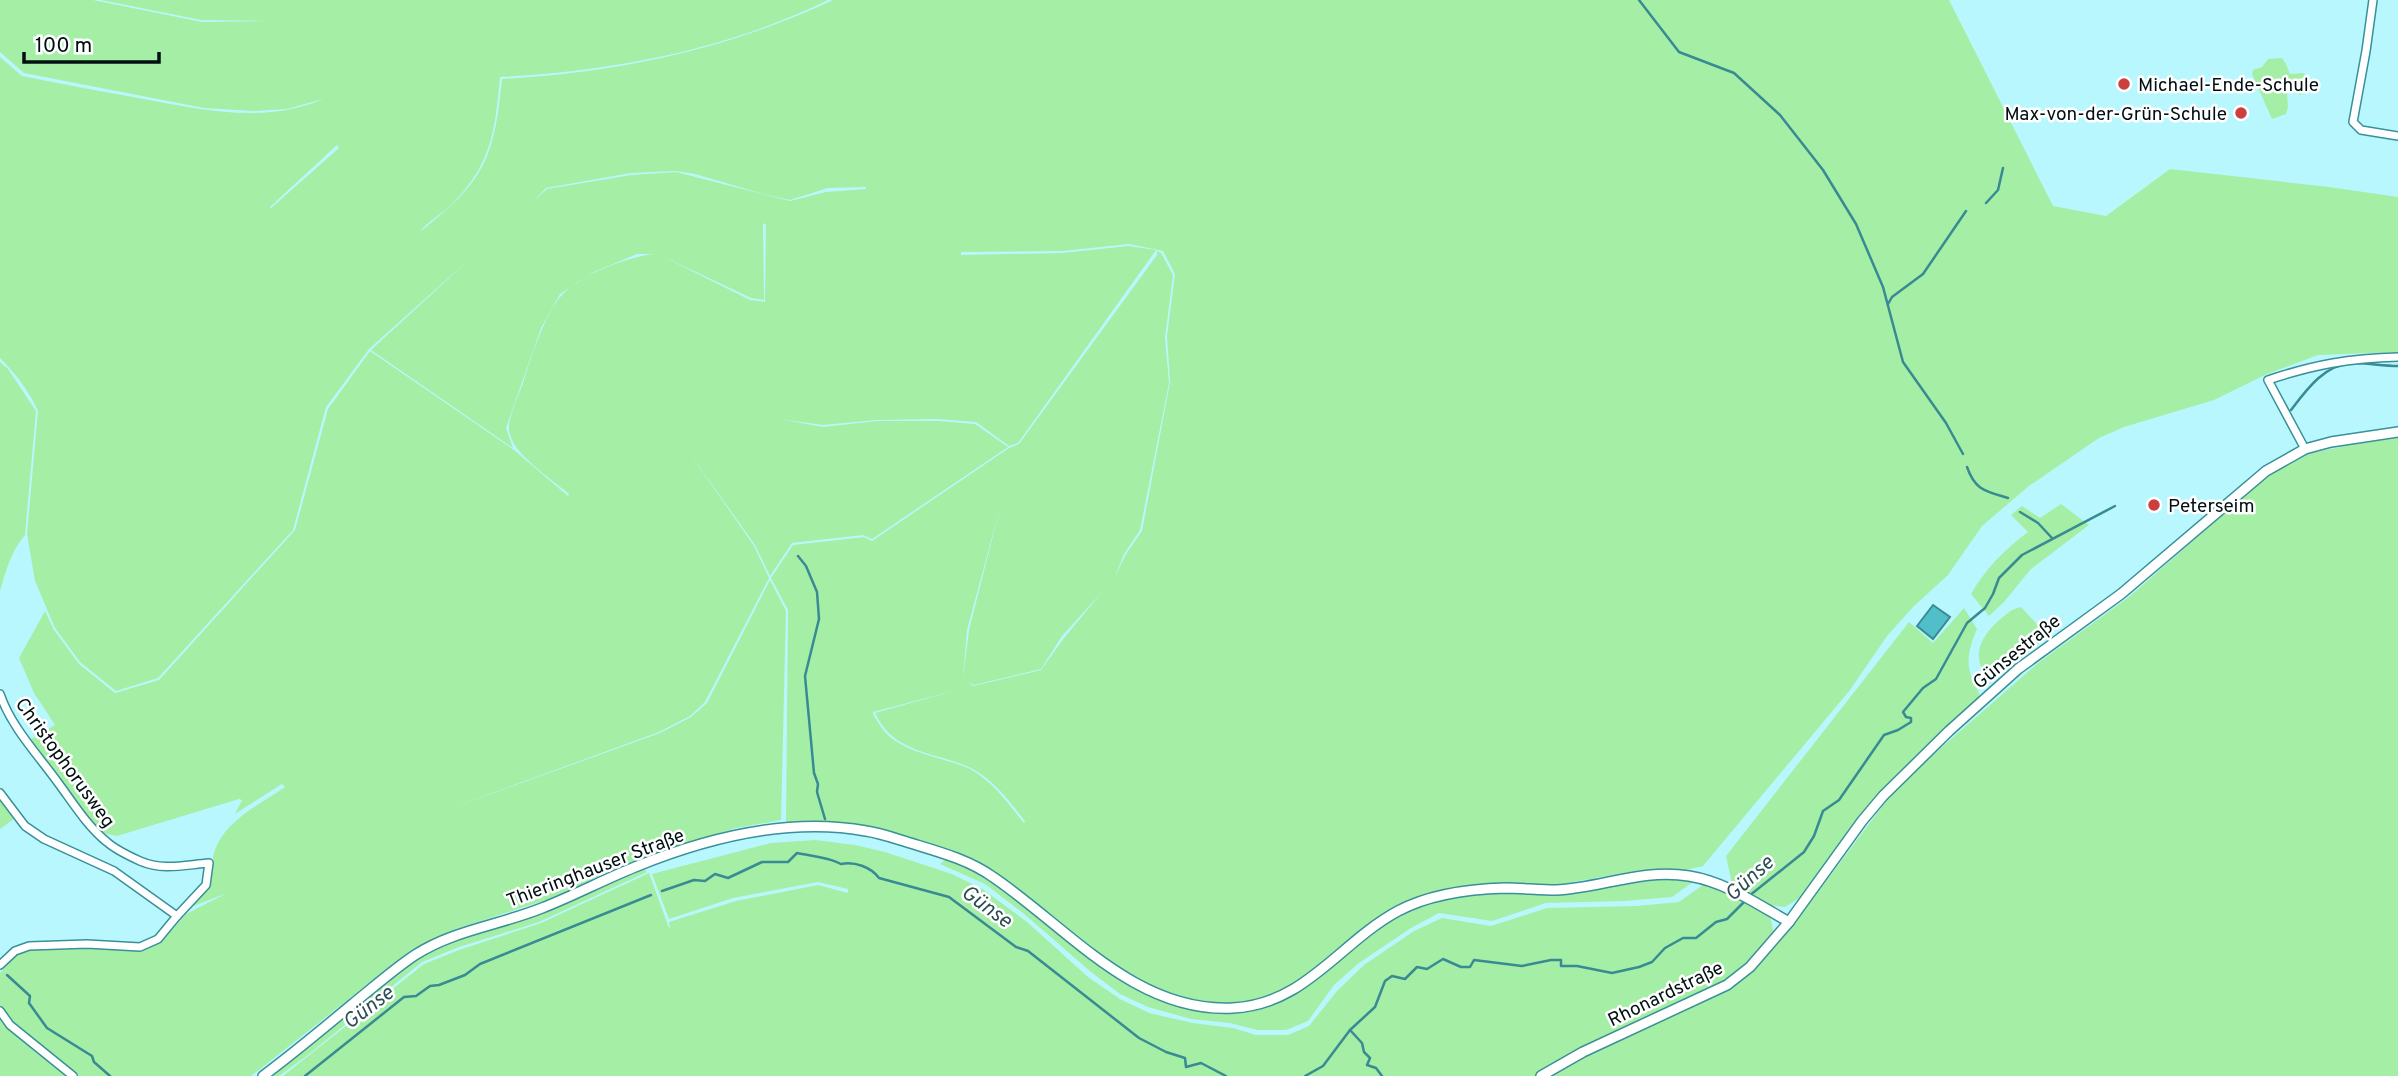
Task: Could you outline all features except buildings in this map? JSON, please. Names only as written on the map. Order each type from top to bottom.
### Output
[{"type":"street","points":[[2373,0],[2353,122],[2361,130],[2397,136],[2398,126]]},
{"type":"street","points":[[2305,449],[2268,380],[2337,361],[2398,357]]},
{"type":"street","name":"Günsestraße","points":[[1789,922],[1883,796],[1949,731],[2018,669],[2121,594],[2266,471],[2305,449],[2330,442],[2398,432]]},
{"type":"street","name":"Christophorusweg","points":[[0,694],[3,704],[23,736],[80,813],[108,843],[140,861],[156,866],[209,863],[206,886],[177,916]]},
{"type":"street","points":[[0,793],[25,826],[44,839],[114,871],[177,916],[158,939],[140,947],[76,944],[29,946],[15,951],[0,965]]},
{"type":"street","name":"Thieringhauser Straße","points":[[262,1076],[296,1052],[395,969],[433,945],[534,911],[659,858],[701,845],[773,829],[843,827],[871,831],[947,854],[989,874],[1109,967],[1138,985],[1168,999],[1200,1007],[1235,1007],[1265,1002],[1290,992],[1307,982],[1399,911],[1427,899],[1462,891],[1502,888],[1556,890],[1652,873],[1687,875],[1740,894],[1789,922]]},
{"type":"street","name":"Rhonardstraße","points":[[1541,1076],[1583,1052],[1727,985],[1750,967],[1789,922]]},
{"type":"street","points":[[0,1011],[10,1025],[73,1076]]},
{"type":"green space","points":[[0,0],[93,0],[202,22],[267,21],[201,20],[101,0],[828,0],[749,32],[668,55],[584,69],[500,77],[493,130],[484,160],[466,188],[420,232],[442,214],[459,198],[482,167],[495,130],[502,79],[587,71],[671,56],[713,45],[753,32],[833,0],[1949,0],[2053,206],[2106,216],[2170,169],[2398,197],[2398,352],[2318,355],[2267,374],[2214,400],[2124,427],[2099,438],[2029,486],[1982,526],[1948,575],[1913,607],[1887,636],[1850,690],[1703,866],[1686,870],[1641,870],[1556,885],[1551,894],[1655,878],[1693,882],[1672,897],[1546,903],[1492,921],[1439,913],[1411,928],[1359,963],[1334,985],[1308,1021],[1286,1030],[1257,1030],[1230,1023],[1191,1019],[1148,1007],[1120,994],[985,884],[940,864],[947,858],[989,878],[1108,970],[1167,1003],[1200,1011],[1236,1011],[1292,995],[1312,984],[1379,928],[1408,912],[1433,903],[1429,894],[1399,907],[1304,980],[1263,999],[1202,1004],[1169,997],[1111,964],[994,873],[924,844],[786,824],[788,610],[771,578],[793,545],[864,537],[872,541],[1009,448],[1019,444],[1157,255],[1157,251],[1161,253],[1173,275],[1165,338],[1169,383],[1140,530],[1124,554],[1114,579],[1126,554],[1142,531],[1170,382],[1167,336],[1175,274],[1163,251],[1129,244],[1063,251],[961,252],[961,255],[1062,253],[1128,246],[1156,250],[1018,443],[1009,446],[976,422],[937,419],[877,420],[823,425],[780,419],[823,427],[877,421],[975,424],[1008,447],[872,539],[863,535],[792,543],[770,576],[755,545],[686,448],[754,546],[769,578],[705,702],[690,716],[659,732],[427,817],[660,733],[691,717],[707,703],[770,580],[786,611],[781,820],[736,828],[643,858],[549,899],[453,930],[411,950],[251,1076],[79,1076],[12,1022],[0,1006],[0,973],[18,953],[30,949],[87,947],[140,951],[150,948],[167,936],[186,914],[227,893],[191,907],[210,885],[214,853],[226,832],[244,815],[285,787],[282,784],[235,814],[242,800],[117,836],[98,832],[28,741],[55,725],[34,693],[19,658],[45,611],[54,630],[79,664],[115,693],[159,680],[295,530],[328,409],[370,351],[514,450],[568,496],[569,494],[516,447],[509,429],[514,406],[544,324],[556,302],[574,285],[560,294],[541,328],[506,428],[513,448],[371,350],[473,256],[369,349],[326,407],[293,530],[158,678],[116,691],[80,662],[55,628],[35,581],[27,534],[38,411],[22,383],[0,358],[0,57],[22,76],[212,110],[257,113],[279,111],[301,107],[323,99],[287,109],[253,111],[204,108],[24,73],[0,52]],"holes":[[[337,145],[339,148],[270,207]],[[676,171],[790,200],[828,188],[866,187],[826,192],[790,201],[676,172],[631,175],[547,189],[532,203],[546,188],[631,173]],[[763,223],[766,225],[765,302],[750,300],[658,254],[751,298],[764,300]],[[637,254],[653,254],[617,263],[584,278],[594,272]],[[1001,504],[969,630],[963,679],[967,630]],[[1102,592],[1041,670],[973,686],[968,682],[974,685],[1041,669],[1062,636]],[[957,690],[875,713],[886,730],[899,741],[919,751],[961,764],[979,773],[1001,792],[1024,823],[1000,793],[979,774],[960,765],[917,751],[897,742],[884,731],[873,712]]]},
{"type":"green space","points":[[2282,58],[2290,74],[2304,73],[2309,92],[2300,95],[2287,93],[2286,114],[2272,119],[2252,74],[2253,70],[2262,67],[2268,59]]},
{"type":"green space","points":[[0,362],[8,369],[36,411],[25,535],[13,554],[0,591]]},
{"type":"green space","points":[[2398,438],[2398,1076],[1547,1076],[1730,990],[1753,969],[1796,921],[1887,800],[1926,761],[2038,663],[2129,597],[2268,475],[2307,454]]},
{"type":"green space","points":[[2061,504],[2089,525],[2031,569],[1989,616],[1971,594],[1996,560],[2028,532],[2011,515],[2022,506],[2040,518]]},
{"type":"green space","points":[[2021,607],[2048,636],[1992,681],[1981,666],[1981,643],[1997,622]]},
{"type":"green space","points":[[1964,608],[1977,629],[1970,647],[1969,666],[1980,700],[1878,794],[1801,897],[1785,907],[1769,905],[1732,884],[1726,856],[1909,622],[1933,643]]},
{"type":"green space","points":[[0,796],[14,819],[0,829]]},
{"type":"green space","points":[[815,840],[885,852],[952,874],[984,890],[1027,922],[1088,977],[1120,999],[1149,1013],[1193,1023],[1233,1028],[1256,1035],[1288,1035],[1309,1026],[1337,991],[1364,965],[1414,931],[1442,918],[1491,926],[1547,908],[1679,902],[1704,884],[1729,893],[1770,916],[1774,934],[1749,962],[1727,979],[1550,1064],[1535,1076],[283,1076],[424,964],[541,923],[649,873],[669,928],[669,922],[736,901],[818,885],[848,893],[848,889],[818,882],[733,898],[669,919],[652,874],[771,843]]},
{"type":"green space","points":[[645,869],[647,872],[539,922],[459,947],[422,962],[308,1055],[279,1076],[269,1076],[418,958],[456,938],[525,920]]},
{"type":"green space","points":[[0,1017],[26,1044],[67,1076],[0,1076]]},
{"type":"water","points":[[1933,605],[1950,617],[1933,639],[1917,626]]},
{"type":"waterway","points":[[1639,0],[1679,52],[1734,73],[1780,115],[1823,170],[1856,224],[1883,287],[1903,362],[1946,423],[1963,454]]},
{"type":"waterway","points":[[1986,203],[1998,190],[2003,168]]},
{"type":"waterway","points":[[1888,304],[1892,297],[1923,274],[1966,211]]},
{"type":"waterway","name":"Günse","points":[[2291,410],[2317,379],[2333,368],[2352,363],[2398,366]]},
{"type":"waterway","points":[[1967,467],[1977,485],[2008,498]]},
{"type":"waterway","name":"Günse","points":[[1749,896],[1804,852],[1814,836],[1823,811],[1839,800],[1884,735],[1911,722],[1911,718],[1906,717],[1903,712],[1923,688],[1936,679],[1967,623],[1985,608],[1999,578],[2022,555],[2115,506]]},
{"type":"waterway","points":[[2020,512],[2038,523],[2052,538]]},
{"type":"waterway","points":[[798,556],[806,566],[817,592],[819,619],[805,676],[814,773],[825,819]]},
{"type":"waterway","name":"Günse","points":[[662,891],[694,880],[705,881],[715,874],[728,878],[762,862],[788,862],[797,853],[841,864],[862,866],[879,878],[949,897],[1016,947],[1028,951],[1139,1038],[1185,1058],[1186,1067],[1201,1063],[1226,1076]]},
{"type":"waterway","name":"Günse","points":[[305,1076],[404,997],[416,996],[430,986],[465,975],[480,964],[651,895]]},
{"type":"waterway","name":"Günse","points":[[1305,1076],[1323,1066],[1350,1030],[1375,1007],[1385,981],[1392,976],[1405,979],[1417,967],[1427,969],[1443,959],[1461,967],[1470,967],[1474,960],[1522,966],[1561,960],[1561,966],[1577,966],[1612,973],[1652,962],[1665,948],[1683,938],[1696,938],[1716,922],[1727,919],[1745,901]]},
{"type":"waterway","points":[[7,975],[30,996],[29,1003],[47,1028],[92,1056],[94,1062],[110,1076]]},
{"type":"waterway","points":[[1350,1030],[1362,1043],[1364,1052],[1370,1058],[1367,1065],[1376,1068],[1382,1076]]},
{"type":"place","name":"Michael-Ende-Schule","points":[[2124,84]]},
{"type":"place","name":"Max-von-der-Grün-Schule","points":[[2241,113]]},
{"type":"place","name":"Peterseim","points":[[2154,505]]}]
